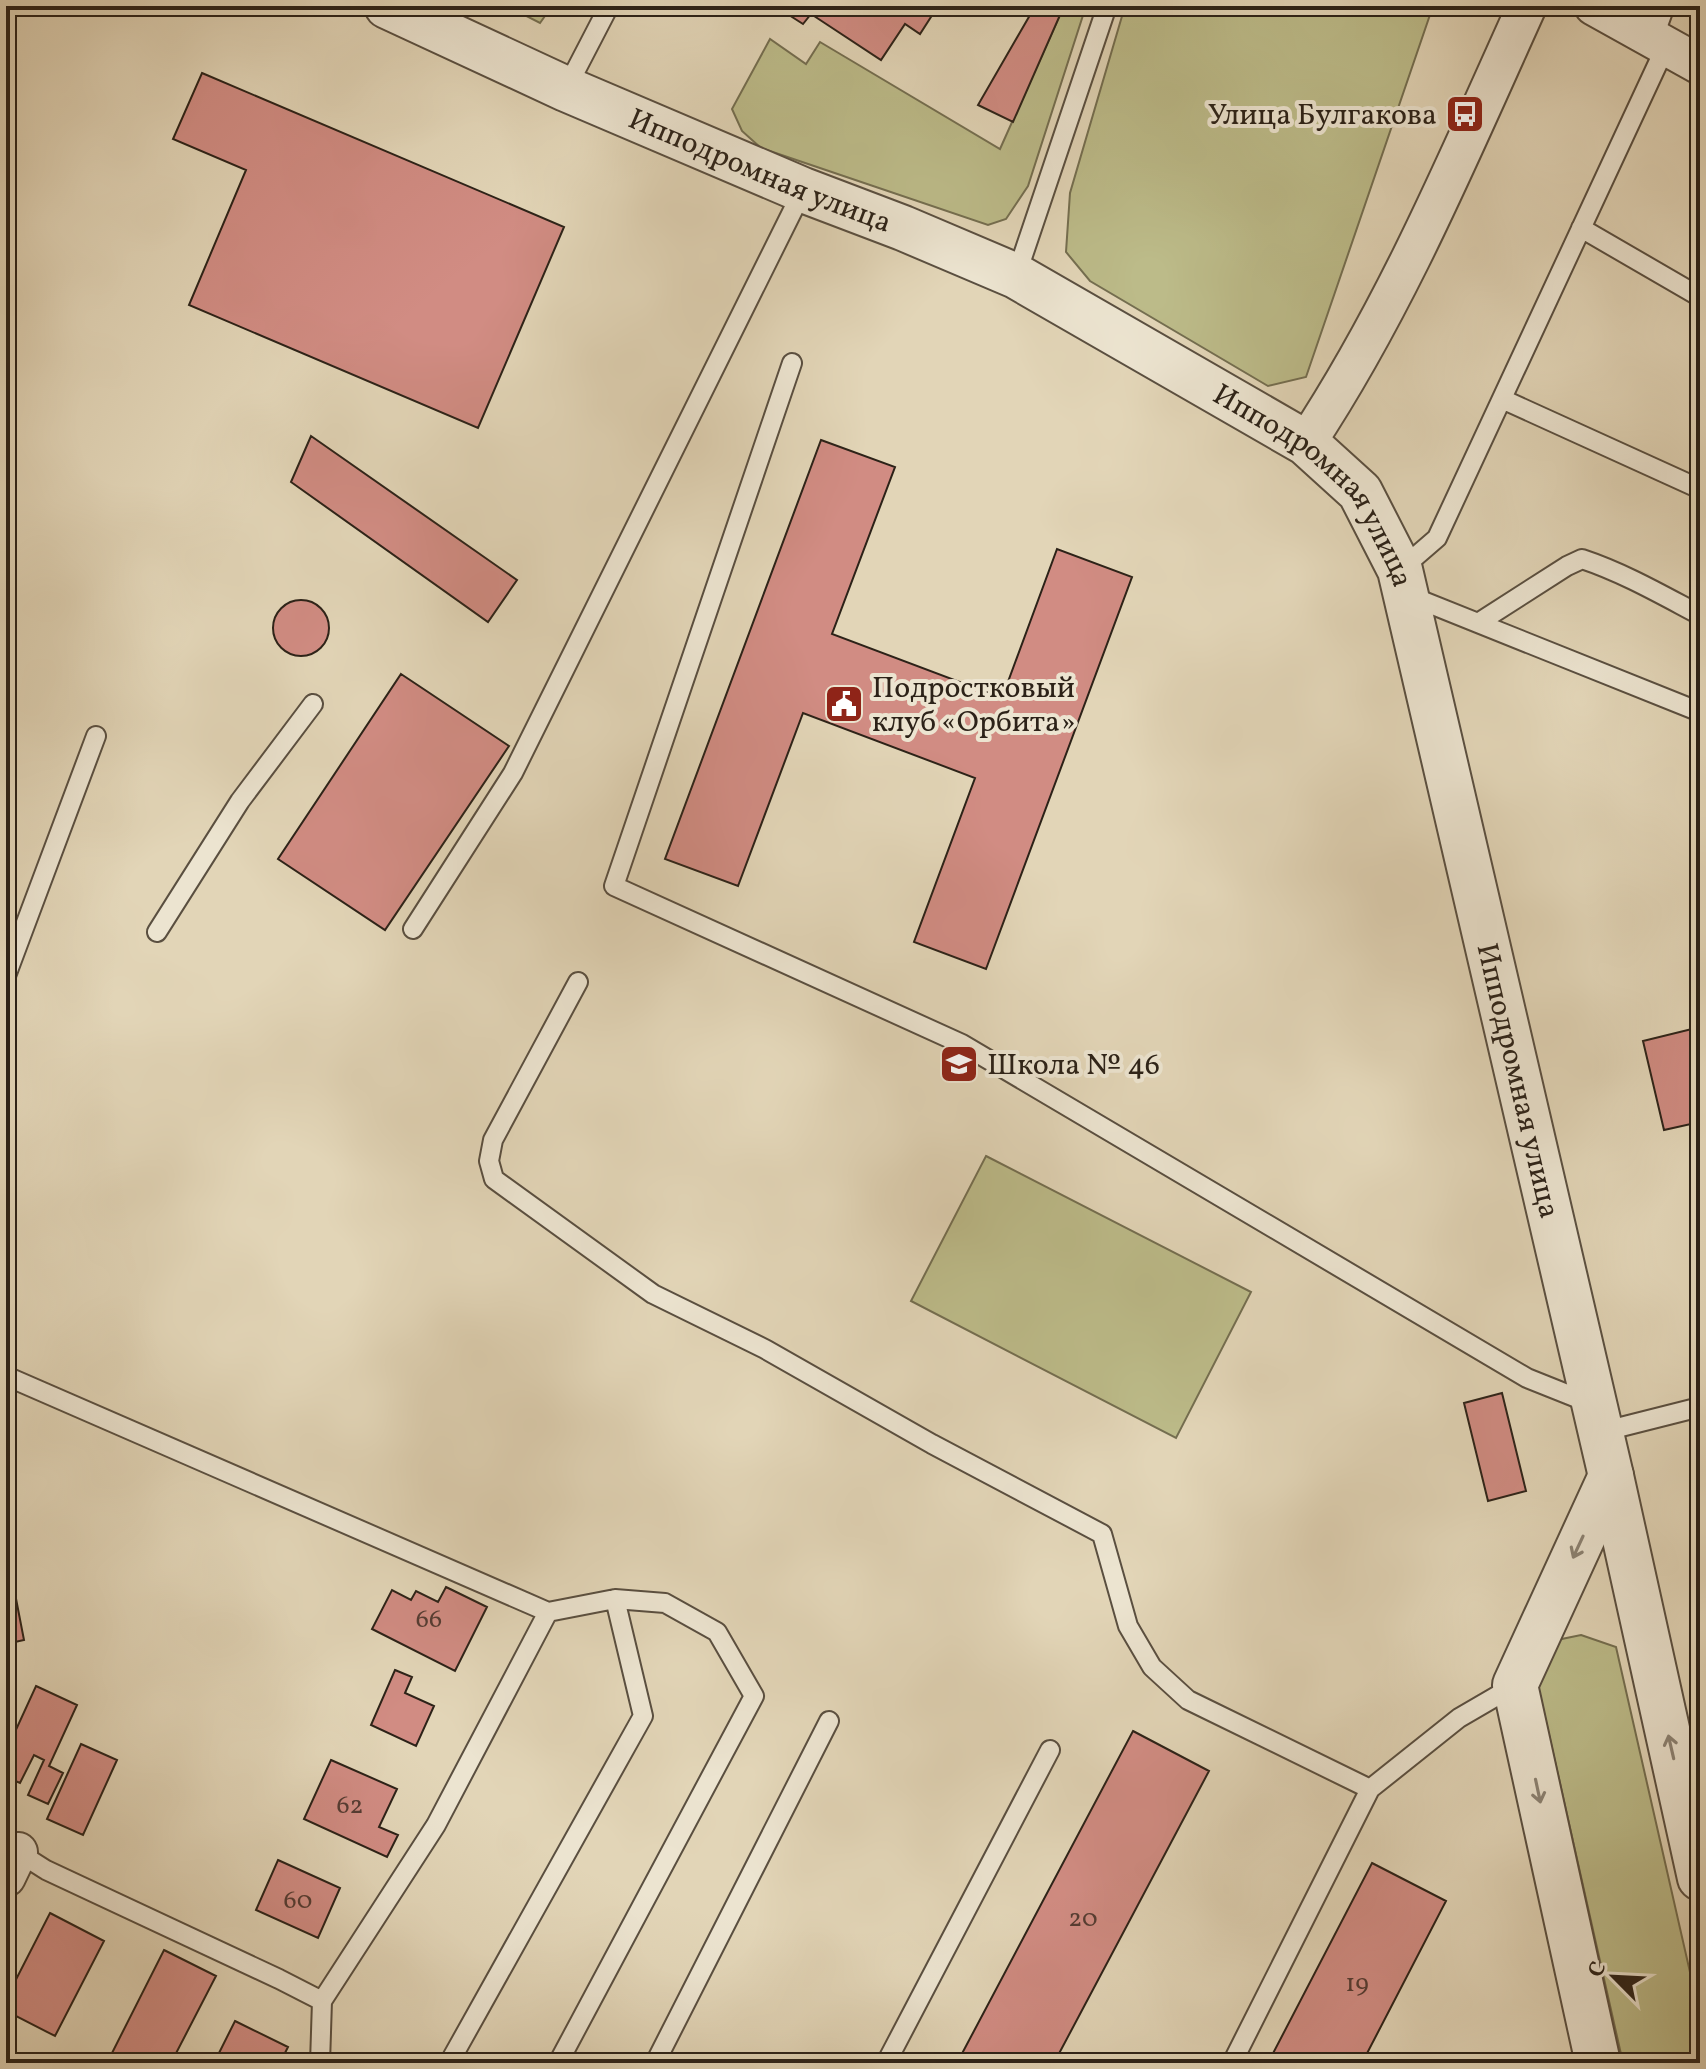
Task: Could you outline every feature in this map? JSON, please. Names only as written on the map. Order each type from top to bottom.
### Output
[{"type":"street","name":"Ипподромная улица","points":[[387,6],[566,89],[1016,276],[1306,443],[1360,492],[1403,582],[1598,1419],[1700,1878]]},
{"type":"street","points":[[1306,443],[1338,395],[1431,219],[1527,6]]},
{"type":"street","points":[[1594,6],[1662,30],[1700,65]]},
{"type":"street","points":[[1598,2063],[1515,1685],[1611,1476]]},
{"type":"lane","points":[[566,89],[609,6]]},
{"type":"lane","points":[[1016,276],[1107,6]]},
{"type":"lane","points":[[1662,30],[1581,228],[1437,538],[1403,582],[1478,623],[1700,712]]},
{"type":"lane","points":[[413,929],[513,773],[803,190]]},
{"type":"lane","points":[[1581,228],[1700,297]]},
{"type":"lane","points":[[792,363],[614,886],[962,1044],[1598,1419],[1700,1407]]},
{"type":"lane","points":[[1502,399],[1700,489]]},
{"type":"lane","points":[[1478,623],[1582,559],[1645,586],[1700,615]]},
{"type":"lane","points":[[157,932],[240,801],[313,704]]},
{"type":"lane","points":[[6,976],[96,736]]},
{"type":"lane","points":[[578,982],[493,1140],[489,1161],[494,1179],[653,1294],[765,1349],[932,1444],[1102,1534],[1128,1626],[1152,1667],[1188,1700],[1370,1789]]},
{"type":"lane","points":[[6,1376],[548,1612],[615,1599],[665,1603],[717,1632],[754,1696],[558,2063]]},
{"type":"lane","points":[[449,2063],[643,1716],[615,1599]]},
{"type":"lane","points":[[320,2063],[322,2001],[436,1825],[548,1612]]},
{"type":"lane","points":[[1232,2063],[1370,1789],[1459,1718],[1515,1685]]},
{"type":"lane","points":[[655,2063],[829,1721]]},
{"type":"lane","points":[[886,2063],[1050,1750]]},
{"type":"lane","points":[[10,1858],[46,1870],[322,2001]]},
{"type":"shaded area","points":[[507,6],[552,6],[540,23]]},
{"type":"shaded area","points":[[1064,6],[1086,6],[1028,186],[1006,219],[988,225],[761,148],[742,131],[732,109],[770,39],[806,64],[820,42],[1000,149]]},
{"type":"shaded area","points":[[1125,6],[1433,6],[1306,377],[1268,386],[1090,281],[1066,252],[1070,193]]},
{"type":"shaded area","points":[[986,1156],[1251,1292],[1176,1438],[911,1301]]},
{"type":"shaded area","points":[[1581,1635],[1616,1647],[1700,2016],[1700,2063],[1623,2063],[1536,1677],[1557,1640]]},
{"type":"building","points":[[40,6],[74,6],[73,13],[39,10]]},
{"type":"building","points":[[775,6],[938,6],[920,34],[905,24],[881,60],[811,14],[803,24]]},
{"type":"building","points":[[1028,6],[1064,6],[1013,122],[978,105],[1030,15]]},
{"type":"building","points":[[202,73],[564,227],[478,428],[189,305],[246,170],[173,139]]},
{"type":"building","points":[[311,436],[517,580],[488,622],[291,482]]},
{"type":"building","points":[[821,440],[895,467],[832,634],[1002,698],[1057,549],[1132,577],[986,969],[914,942],[975,778],[803,713],[738,886],[665,859]]},
{"type":"building","points":[[301,600],[321,608],[329,628],[321,648],[301,656],[281,648],[273,628],[281,608]]},
{"type":"building","points":[[401,674],[509,746],[385,930],[278,859]]},
{"type":"building","points":[[1700,1027],[1700,1122],[1664,1130],[1643,1041]]},
{"type":"building","points":[[1502,1393],[1526,1491],[1488,1501],[1464,1403]]},
{"type":"building","points":[[12,1578],[24,1640],[6,1644],[6,1579]]},
{"type":"building","points":[[446,1587],[487,1607],[455,1671],[372,1629],[392,1590],[411,1600],[416,1591],[438,1602]]},
{"type":"building","points":[[395,1670],[412,1677],[405,1693],[434,1706],[416,1746],[371,1725]]},
{"type":"building","points":[[36,1686],[77,1705],[49,1766],[63,1773],[48,1804],[28,1795],[44,1760],[34,1755],[20,1783],[6,1777],[6,1744],[9,1745]]},
{"type":"building","points":[[1133,1731],[1209,1771],[1054,2063],[957,2063]]},
{"type":"building","points":[[81,1744],[117,1760],[83,1835],[47,1819]]},
{"type":"building","points":[[331,1760],[397,1789],[379,1827],[398,1835],[387,1857],[304,1819]]},
{"type":"building","points":[[278,1860],[340,1888],[318,1938],[256,1910]]},
{"type":"building","points":[[1372,1863],[1446,1901],[1362,2063],[1268,2063]]},
{"type":"building","points":[[50,1913],[104,1941],[55,2036],[6,2011],[6,1999]]},
{"type":"building","points":[[164,1950],[216,1976],[171,2063],[127,2063],[111,2055]]},
{"type":"building","points":[[235,2021],[288,2047],[280,2063],[214,2063]]},
{"type":"place","name":"Улица Булгакова","points":[[1465,114]]},
{"type":"place","name":"Подростковый клуб «Орбита»","points":[[844,704]]},
{"type":"place","name":"Школа № 46","points":[[959,1064]]}]
